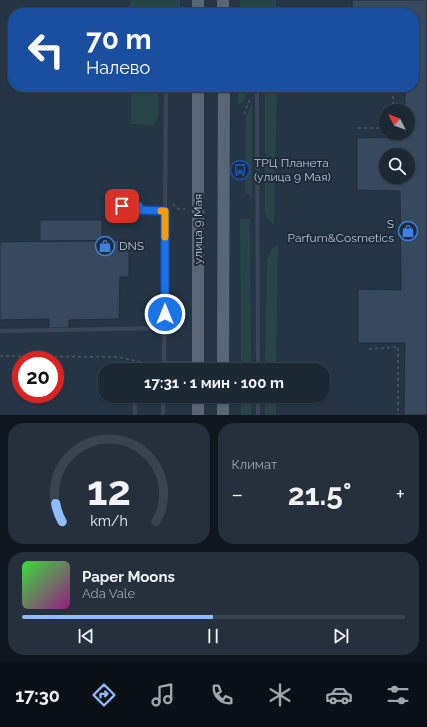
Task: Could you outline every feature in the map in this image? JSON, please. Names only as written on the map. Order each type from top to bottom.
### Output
[{"type":"main road","name":"улица 9 Мая","points":[[198,92],[198,363]]},
{"type":"main road","points":[[223,363],[224,92]]},
{"type":"main road","points":[[198,403],[198,415]]},
{"type":"main road","points":[[223,403],[223,415]]},
{"type":"lane","points":[[164,363],[166,92]]},
{"type":"lane","points":[[257,92],[258,363]]},
{"type":"lane","points":[[122,206],[139,206],[139,210],[165,211]]},
{"type":"lane","points":[[0,331],[165,328]]},
{"type":"lane","points":[[135,403],[135,415]]},
{"type":"lane","points":[[163,403],[163,415]]},
{"type":"lane","points":[[258,403],[258,415]]},
{"type":"path","points":[[394,92],[394,104]]},
{"type":"path","points":[[244,114],[252,94]]},
{"type":"path","points":[[358,128],[379,128]]},
{"type":"path","points":[[165,198],[179,209],[185,209]]},
{"type":"path","points":[[369,349],[398,347],[398,415]]},
{"type":"path","points":[[0,356],[119,357],[144,363]]},
{"type":"green space","points":[[130,0],[180,0],[180,8],[130,8]]},
{"type":"green space","points":[[240,0],[276,0],[276,8],[240,8]]},
{"type":"green space","points":[[131,92],[158,92],[158,117],[153,125],[131,124]]},
{"type":"green space","points":[[238,92],[248,92],[244,101],[238,105]]},
{"type":"green space","points":[[265,92],[277,92],[274,225],[267,219],[265,213]]},
{"type":"green space","points":[[252,102],[252,197],[245,192],[246,117]]},
{"type":"green space","points":[[240,219],[250,219],[251,363],[241,363]]},
{"type":"green space","points":[[278,244],[276,363],[265,363],[267,259],[273,247]]},
{"type":"green space","points":[[241,403],[251,403],[251,415],[241,415]]},
{"type":"green space","points":[[265,403],[276,403],[276,415],[265,415]]},
{"type":"building","points":[[352,0],[427,0],[427,415],[404,415],[405,343],[358,343],[358,289],[401,290],[400,191],[357,190],[357,138],[379,138],[379,140],[415,140],[415,104],[405,104],[405,92],[419,92],[419,8],[352,8]]},
{"type":"building","points":[[40,220],[102,220],[102,241],[40,241]]},
{"type":"building","points":[[129,240],[129,277],[120,277],[119,319],[69,320],[69,328],[49,328],[49,319],[0,320],[0,242]]},
{"type":"slow traffic","points":[[161,211],[165,211],[165,237]]},
{"type":"place","name":"ТРЦ Планета (улица 9 Мая)","points":[[240,170]]},
{"type":"place","name":"S Parfum&Cosmetics","points":[[408,231]]},
{"type":"place","name":"DNS","points":[[105,246]]},
{"type":"route","points":[[122,206],[139,206],[139,210],[165,211],[165,314]]}]
